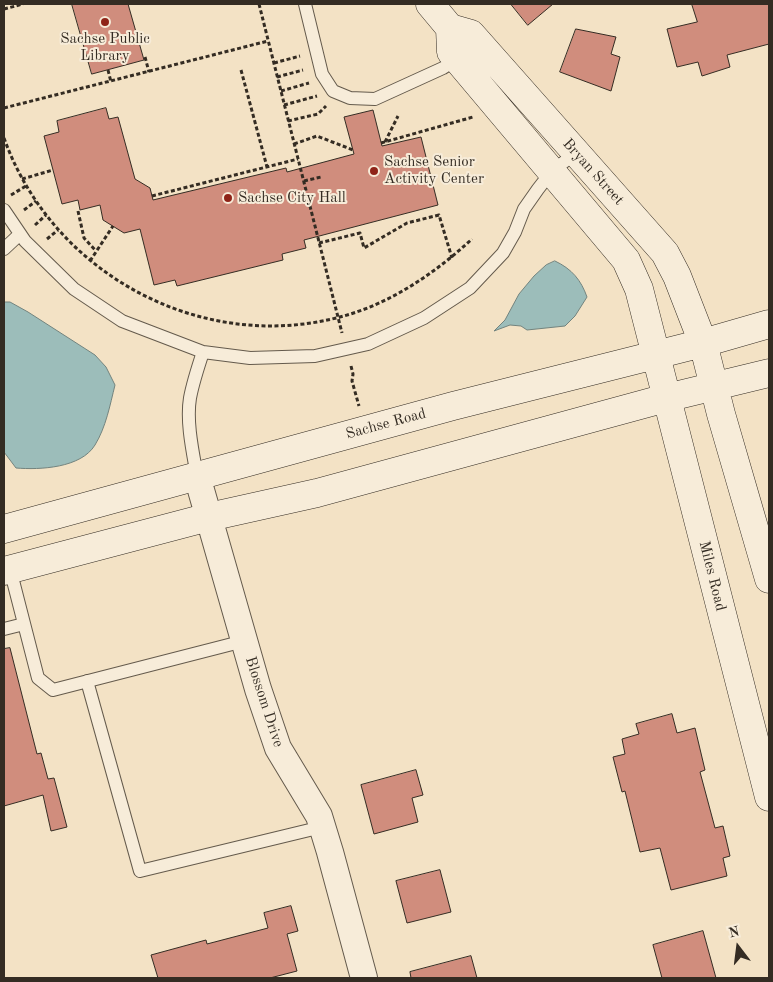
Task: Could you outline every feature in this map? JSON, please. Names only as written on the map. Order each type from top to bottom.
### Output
[{"type":"main road","points":[[430,4],[450,28]]},
{"type":"main road","name":"Bryan Street","points":[[656,354],[639,289],[626,260],[457,60],[451,52],[450,28],[472,34],[665,253],[677,276],[703,343]]},
{"type":"main road","name":"Sachse Road","points":[[4,530],[453,406],[703,343],[769,324]]},
{"type":"main road","points":[[703,343],[713,386],[769,579]]},
{"type":"main road","name":"Miles Road","points":[[656,354],[769,797]]},
{"type":"main road","points":[[7,570],[209,517],[317,493],[666,398],[769,373]]},
{"type":"street","name":"Blossom Drive","points":[[197,476],[258,689],[278,748],[319,816],[364,978]]},
{"type":"lane","points":[[305,4],[320,66],[332,87],[350,98],[375,99],[443,68],[457,60],[478,42]]},
{"type":"lane","points":[[4,210],[25,241],[74,289],[122,321],[203,352],[250,358],[315,356],[368,344],[424,318],[470,288],[504,253],[524,209],[552,172],[576,153]]},
{"type":"lane","points":[[4,249],[20,234]]},
{"type":"lane","points":[[197,476],[191,443],[190,400],[203,352]]},
{"type":"lane","points":[[7,570],[38,678],[52,690],[244,641]]},
{"type":"lane","points":[[4,629],[24,624]]},
{"type":"lane","points":[[87,681],[140,872],[322,827]]},
{"type":"path","points":[[4,9],[22,4]]},
{"type":"path","points":[[259,4],[344,336]]},
{"type":"path","points":[[4,108],[268,41]]},
{"type":"path","points":[[274,63],[317,52]]},
{"type":"path","points":[[145,57],[149,72]]},
{"type":"path","points":[[277,77],[320,66]]},
{"type":"path","points":[[108,70],[111,82]]},
{"type":"path","points":[[241,70],[266,167]]},
{"type":"path","points":[[280,90],[332,87]]},
{"type":"path","points":[[284,105],[314,98],[332,87]]},
{"type":"path","points":[[288,121],[318,114],[332,87]]},
{"type":"path","points":[[398,116],[383,142],[478,116]]},
{"type":"path","points":[[294,144],[317,136],[353,150]]},
{"type":"path","points":[[4,138],[26,186],[55,226],[90,261],[124,286],[181,312],[215,321],[264,326],[338,318],[390,298],[417,283],[452,258],[472,239]]},
{"type":"path","points":[[152,196],[298,159]]},
{"type":"path","points":[[22,179],[53,170]]},
{"type":"path","points":[[304,181],[321,177]]},
{"type":"path","points":[[4,200],[26,186]]},
{"type":"path","points":[[78,211],[84,238],[96,252]]},
{"type":"path","points":[[319,243],[360,233],[364,248],[407,223],[439,215],[452,258]]},
{"type":"path","points":[[90,261],[113,226]]},
{"type":"path","points":[[350,360],[353,374],[352,381],[360,409]]},
{"type":"water","points":[[555,261],[575,276],[582,285],[587,297],[575,316],[565,326],[527,330],[521,326],[510,325],[494,331],[505,320],[519,294],[534,276],[546,265]]},
{"type":"water","points":[[4,302],[10,302],[28,312],[95,355],[106,367],[115,385],[99,438],[89,453],[80,459],[48,468],[16,468],[4,452]]},
{"type":"building","name":"Sachse Public Library","points":[[72,4],[128,4],[144,60],[92,74]]},
{"type":"building","points":[[511,4],[553,4],[528,25]]},
{"type":"building","points":[[692,4],[769,4],[769,44],[727,55],[730,67],[702,76],[698,62],[677,67],[667,29],[697,22]]},
{"type":"building","points":[[576,29],[616,37],[611,54],[620,57],[611,91],[560,72]]},
{"type":"building","name":"Sachse City Hall","points":[[106,108],[109,119],[118,117],[135,179],[150,188],[153,200],[286,168],[287,172],[354,154],[344,117],[373,110],[382,146],[421,137],[438,205],[304,240],[306,248],[282,254],[283,260],[177,286],[175,280],[154,285],[140,229],[124,233],[103,220],[100,205],[80,210],[78,200],[62,204],[44,136],[59,132],[57,121]]},
{"type":"building","points":[[10,648],[37,754],[41,753],[48,779],[54,778],[67,827],[51,831],[43,795],[4,806],[4,649]]},
{"type":"building","points":[[672,714],[677,733],[695,728],[705,770],[700,772],[715,828],[723,826],[730,856],[723,858],[727,876],[671,890],[660,848],[640,852],[625,791],[622,792],[613,757],[625,754],[622,739],[639,734],[636,724]]},
{"type":"building","points":[[416,770],[423,795],[412,798],[418,822],[374,834],[361,785]]},
{"type":"building","points":[[440,870],[451,912],[407,923],[396,881]]},
{"type":"building","points":[[291,906],[298,931],[287,934],[297,971],[270,978],[158,978],[151,955],[206,940],[207,944],[268,928],[264,913]]},
{"type":"building","points":[[703,931],[716,978],[662,978],[653,945]]},
{"type":"building","points":[[471,956],[477,978],[411,978],[410,972]]},
{"type":"place","name":"Sachse Public Library","points":[[105,22]]},
{"type":"place","name":"Sachse Senior Activity Center","points":[[374,171]]},
{"type":"place","name":"Sachse City Hall","points":[[228,198]]}]
